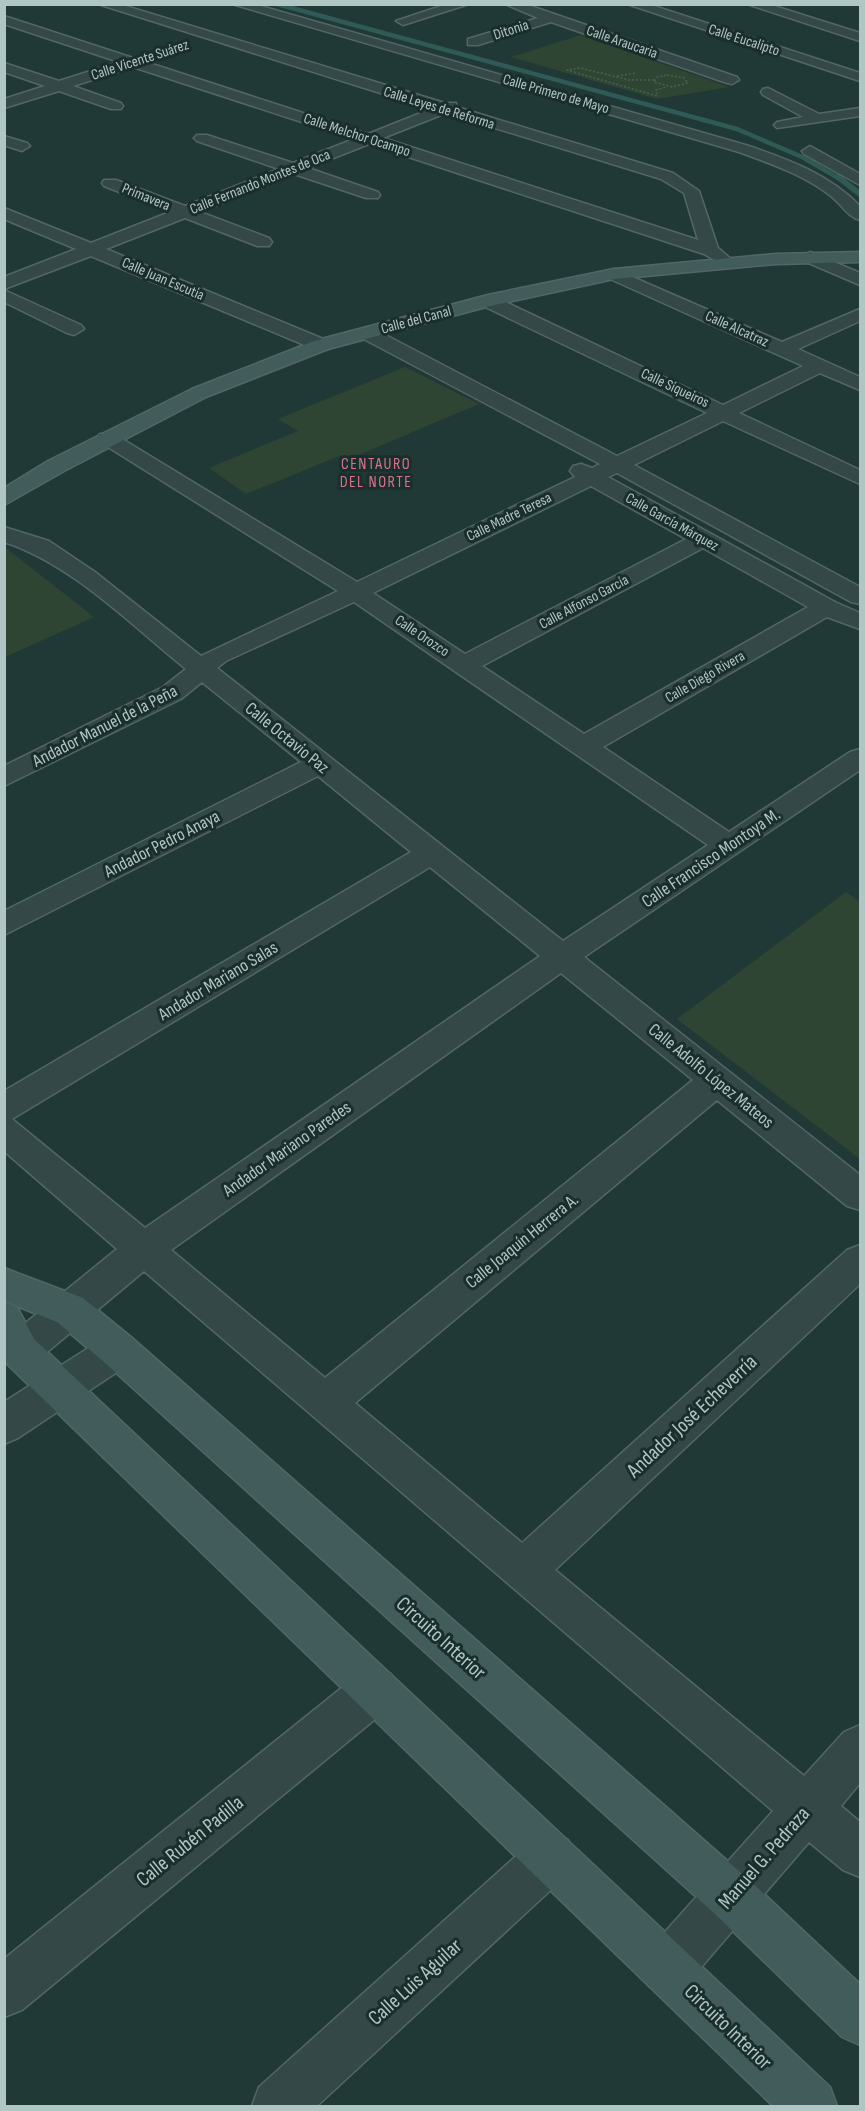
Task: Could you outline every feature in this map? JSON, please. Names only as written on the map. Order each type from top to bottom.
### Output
[{"type":"street","name":"Calle Leyes de Reforma","points":[[104,4],[208,38],[613,159],[676,180],[691,191],[710,250]]},
{"type":"street","name":"Calle Primero de Mayo","points":[[238,4],[709,138],[802,170],[836,191],[861,215]]},
{"type":"street","points":[[385,27],[405,27],[463,4]]},
{"type":"street","name":"Calle Araucaria","points":[[511,4],[732,80]]},
{"type":"street","name":"Calle Eucalipto","points":[[633,4],[859,80]]},
{"type":"street","points":[[753,4],[861,37]]},
{"type":"street","points":[[643,21],[694,7]]},
{"type":"street","points":[[254,23],[276,16]]},
{"type":"street","name":"Ditonia","points":[[473,42],[550,18]]},
{"type":"street","name":"Calle Melchor Ocampo","points":[[4,20],[710,250]]},
{"type":"street","points":[[597,34],[620,27]]},
{"type":"street","name":"Calle Vicente Suárez","points":[[187,45],[231,31]]},
{"type":"street","points":[[453,46],[488,55]]},
{"type":"street","name":"Calle Vicente Suárez","points":[[4,104],[155,55]]},
{"type":"street","points":[[4,67],[116,106]]},
{"type":"street","name":"Calle Fernando Montes de Oca","points":[[4,284],[442,109],[518,83]]},
{"type":"street","points":[[768,92],[817,119]]},
{"type":"street","points":[[782,125],[861,112]]},
{"type":"street","points":[[769,134],[861,180]]},
{"type":"street","points":[[202,138],[372,195]]},
{"type":"street","points":[[4,140],[22,146]]},
{"type":"street","name":"Primavera","points":[[110,183],[263,242]]},
{"type":"street","name":"Calle Juan Escutia","points":[[4,213],[321,345]]},
{"type":"street","points":[[710,250],[727,263]]},
{"type":"street","points":[[810,257],[861,280]]},
{"type":"street","name":"Calle del Canal","points":[[4,498],[107,438],[199,393],[321,345],[488,301],[614,274],[810,257],[861,257]]},
{"type":"street","name":"Calle Alcatraz","points":[[614,274],[861,384]]},
{"type":"street","points":[[4,295],[74,329]]},
{"type":"street","name":"Calle Siqueiros","points":[[488,301],[725,411],[861,478]]},
{"type":"street","points":[[783,350],[861,314]]},
{"type":"street","name":"Calle García Márquez","points":[[367,333],[861,597]]},
{"type":"street","name":"Calle Madre Teresa","points":[[201,670],[205,664],[217,656],[356,592],[819,366]]},
{"type":"street","points":[[508,407],[502,419],[506,428],[539,448]]},
{"type":"street","name":"Calle Orozco","points":[[107,438],[356,592],[466,664],[730,846]]},
{"type":"street","name":"Calle García Márquez","points":[[560,460],[826,607],[861,622]]},
{"type":"street","name":"Calle Octavio Paz","points":[[4,534],[33,543],[57,555],[562,957]]},
{"type":"street","name":"Calle Alfonso García","points":[[466,664],[703,539]]},
{"type":"street","name":"Calle Diego Rivera","points":[[584,746],[826,607]]},
{"type":"street","name":"Andador Manuel de la Peña","points":[[4,777],[172,693],[201,670]]},
{"type":"street","name":"Calle Francisco Montoya M.","points":[[562,957],[861,758]]},
{"type":"street","name":"Andador Pedro Anaya","points":[[4,924],[319,764]]},
{"type":"street","name":"Andador Mariano Salas","points":[[4,1108],[431,853]]},
{"type":"street","name":"Calle Adolfo López Mateos","points":[[562,957],[861,1195]]},
{"type":"street","name":"Andador Mariano Paredes","points":[[12,1335],[70,1310],[145,1248],[562,957]]},
{"type":"street","name":"Calle Joaquín Herrera A.","points":[[327,1401],[717,1080]]},
{"type":"street","points":[[4,1130],[327,1401],[523,1571],[861,1853]]},
{"type":"street","name":"Andador José Echeverría","points":[[523,1571],[861,1260]]},
{"type":"street","name":"Circuito Interior","points":[[4,1284],[70,1310],[118,1350],[731,1896],[861,2019]]},
{"type":"street","name":"Circuito Interior","points":[[12,1335],[59,1389],[811,2106]]},
{"type":"street","points":[[4,1425],[118,1350]]},
{"type":"street","name":"Calle Rubén Padilla","points":[[4,1992],[375,1690]]},
{"type":"street","name":"Manuel G. Pedraza","points":[[667,1968],[861,1748]]},
{"type":"street","name":"Calle Luis Aguilar","points":[[278,2106],[551,1857]]},
{"type":"path","points":[[654,80],[632,81],[584,68],[572,67],[567,70],[657,96],[656,90],[666,87]]},
{"type":"green space","points":[[581,35],[729,87],[657,99],[511,57]]},
{"type":"green space","points":[[405,367],[479,404],[349,459],[342,455],[246,494],[209,468],[298,431],[278,419]]},
{"type":"green space","points":[[6,548],[94,617],[5,657]]},
{"type":"green space","points":[[846,892],[860,902],[860,1159],[677,1019]]},
{"type":"waterway","points":[[277,4],[737,129],[802,157],[840,179]]},
{"type":"waterway","points":[[838,177],[860,194]]},
{"type":"district","name":"CENTAURO DEL NORTE","points":[[376,473]]}]
